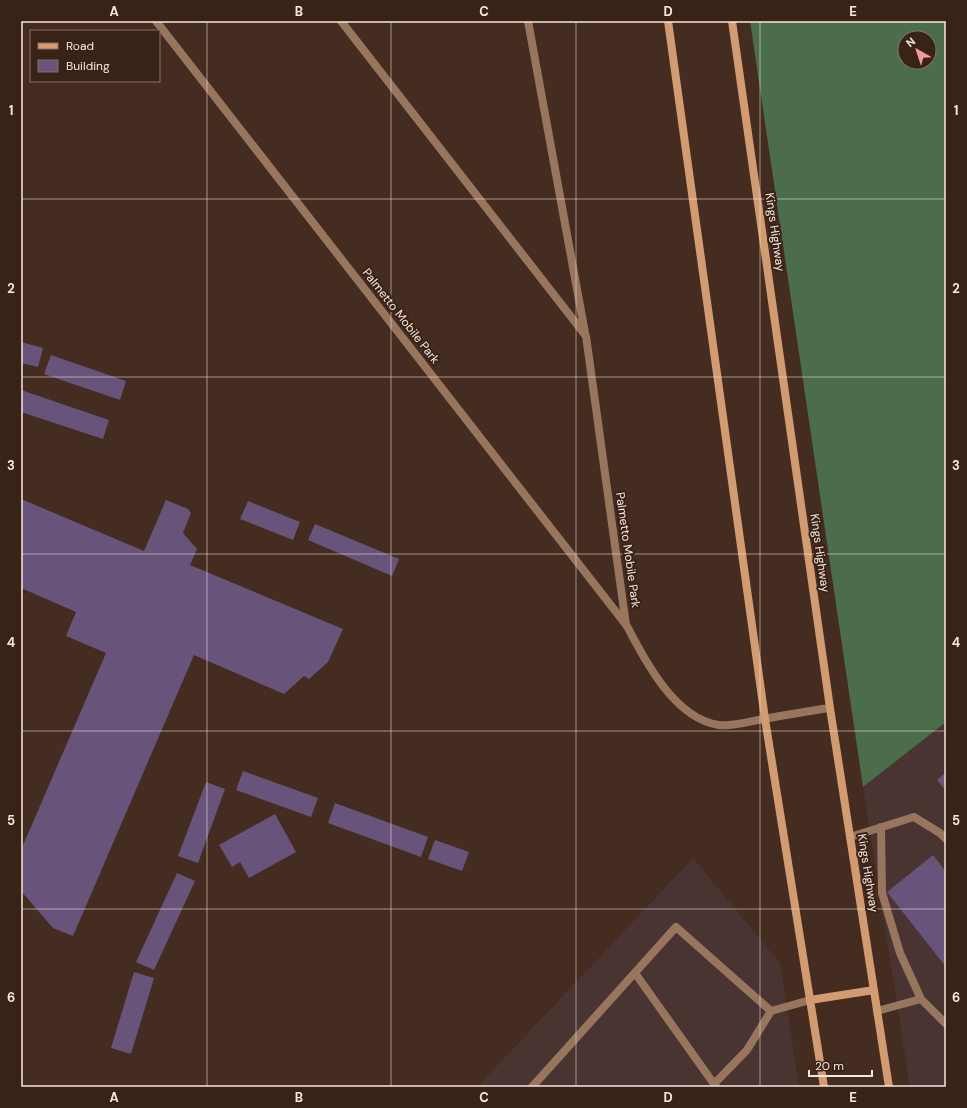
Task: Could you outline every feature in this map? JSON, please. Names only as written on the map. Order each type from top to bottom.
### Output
[{"type":"main road","points":[[668,21],[765,719],[824,1087]]},
{"type":"main road","name":"Kings Highway","points":[[732,21],[830,708],[889,1087]]},
{"type":"main road","points":[[810,1000],[874,990]]},
{"type":"street","name":"Palmetto Mobile Park","points":[[156,21],[627,626],[643,658],[659,682],[678,702],[696,718],[719,725],[743,723],[830,708]]},
{"type":"street","name":"Palmetto Mobile Park","points":[[341,21],[586,336]]},
{"type":"street","name":"Palmetto Mobile Park","points":[[528,21],[586,336],[627,626]]},
{"type":"street","points":[[850,837],[914,817],[940,833],[946,840]]},
{"type":"street","points":[[881,827],[882,893],[900,953],[921,999],[946,1024]]},
{"type":"street","points":[[532,1087],[676,927],[771,1011]]},
{"type":"street","points":[[635,973],[715,1086],[747,1050],[771,1011],[810,1000]]},
{"type":"street","points":[[877,1012],[921,999]]},
{"type":"shaded area","points":[[946,722],[946,1087],[910,1087],[863,787]]},
{"type":"shaded area","points":[[693,858],[780,963],[799,1087],[477,1087]]},
{"type":"green space","points":[[750,21],[946,21],[946,722],[863,787]]},
{"type":"building","points":[[21,342],[43,348],[38,367],[21,363]]},
{"type":"building","points":[[51,355],[126,381],[120,400],[44,374]]},
{"type":"building","points":[[21,390],[109,420],[103,439],[21,412]]},
{"type":"building","points":[[21,499],[144,551],[166,500],[188,509],[191,513],[183,533],[197,549],[190,565],[343,629],[328,662],[309,679],[304,676],[284,694],[194,655],[73,936],[53,928],[21,891],[21,850],[106,653],[66,636],[76,612],[21,588]]},
{"type":"building","points":[[248,501],[300,522],[293,540],[240,519]]},
{"type":"building","points":[[315,524],[399,559],[392,576],[308,540]]},
{"type":"building","points":[[243,771],[318,798],[311,817],[236,790]]},
{"type":"building","points":[[946,772],[946,791],[937,780]]},
{"type":"building","points":[[206,782],[225,789],[198,863],[178,856]]},
{"type":"building","points":[[335,803],[428,837],[421,857],[328,823]]},
{"type":"building","points":[[275,814],[296,852],[249,878],[240,862],[232,867],[219,845]]},
{"type":"building","points":[[435,840],[469,852],[462,871],[428,859]]},
{"type":"building","points":[[933,855],[946,872],[946,967],[887,892]]},
{"type":"building","points":[[177,873],[195,881],[154,970],[136,962]]},
{"type":"building","points":[[134,972],[154,978],[131,1054],[111,1048]]}]
